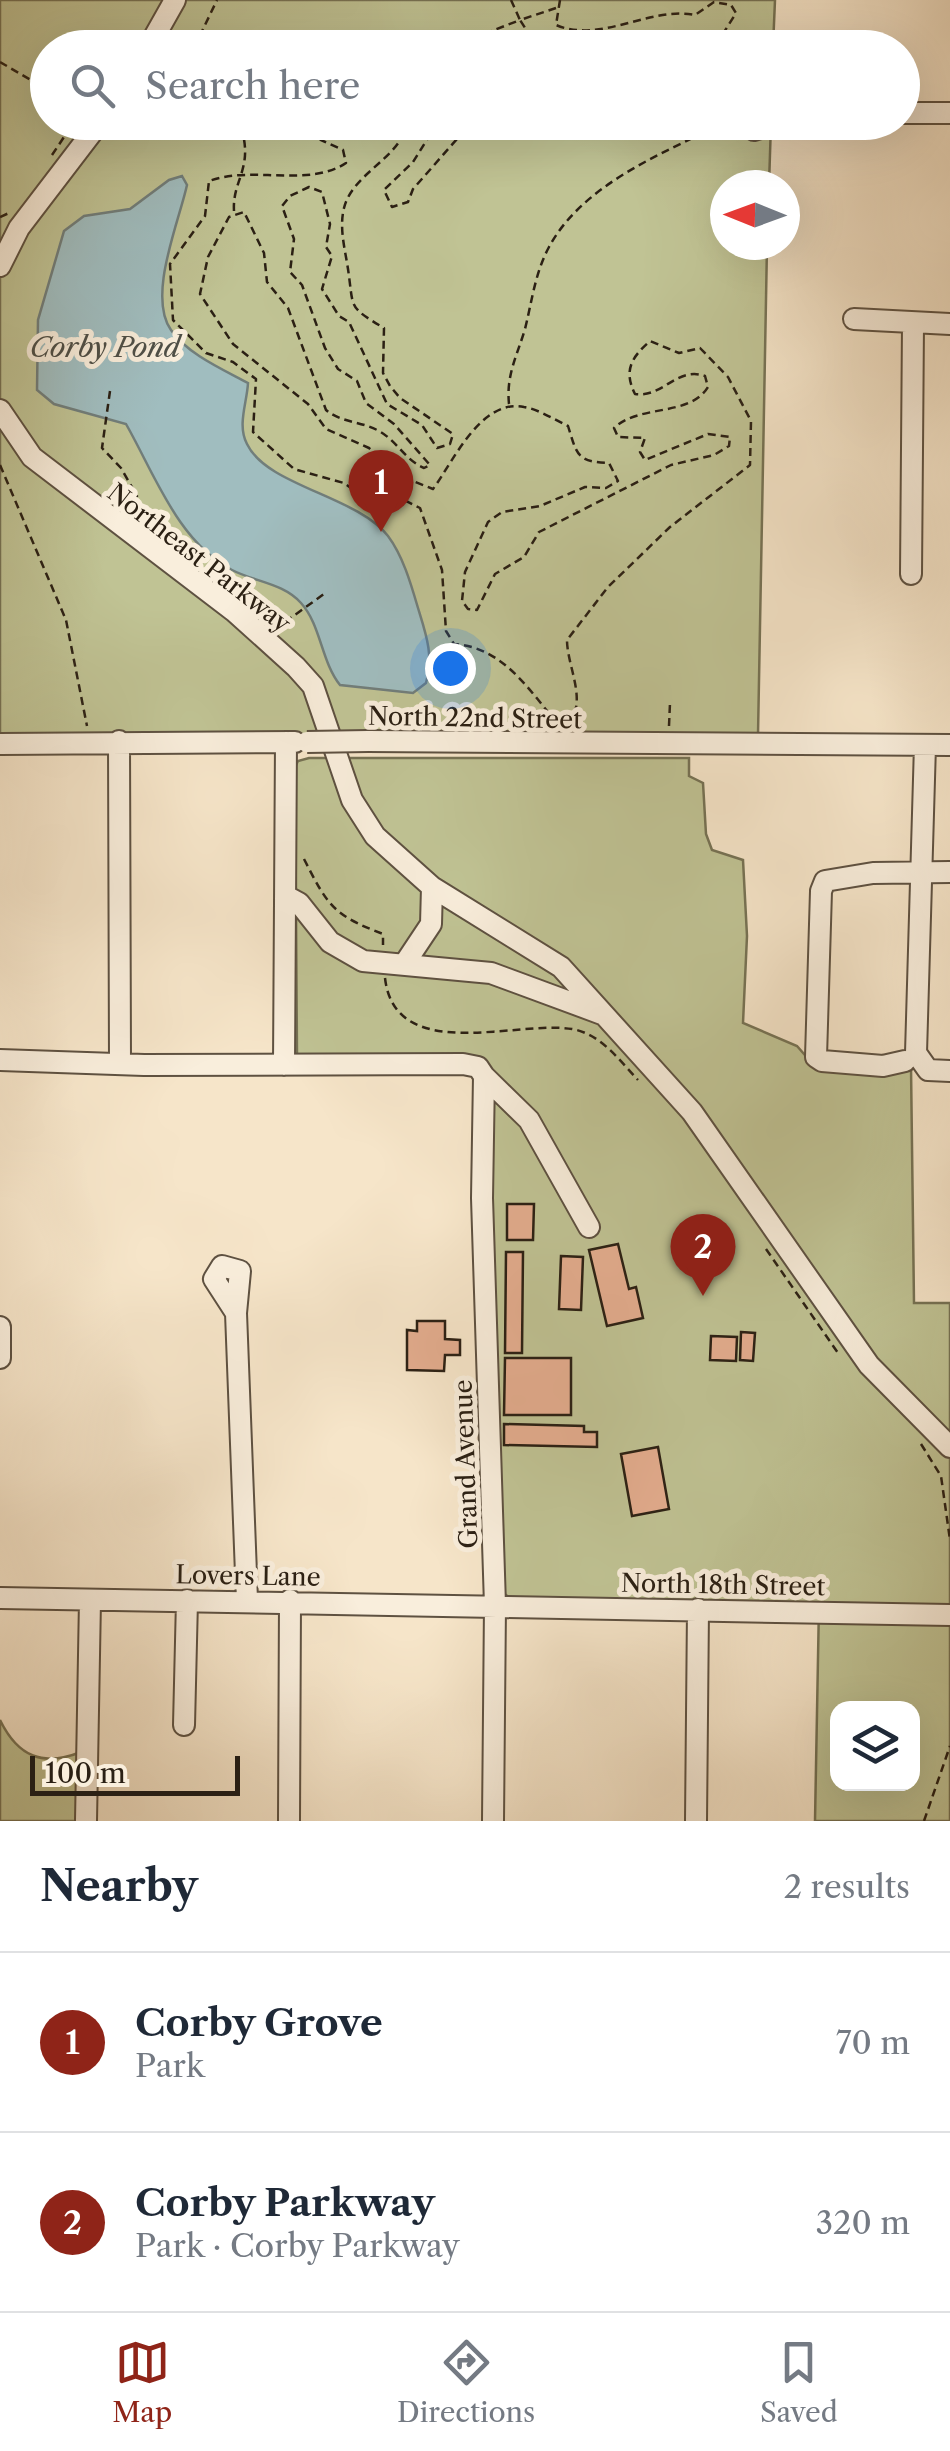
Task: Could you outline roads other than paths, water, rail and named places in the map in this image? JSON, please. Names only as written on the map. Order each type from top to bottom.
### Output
[{"type":"street","points":[[158,30],[176,0]]},
{"type":"street","points":[[920,113],[950,113]]},
{"type":"street","points":[[0,266],[10,232],[85,140]]},
{"type":"street","points":[[854,319],[950,324]]},
{"type":"street","points":[[911,574],[914,324]]},
{"type":"street","name":"Northeast Parkway","points":[[0,410],[42,466],[234,612],[296,667],[320,701],[352,800],[375,836],[432,888],[561,968],[692,1112],[869,1366],[950,1446]]},
{"type":"street","points":[[111,734],[120,1063]]},
{"type":"street","name":"North 22nd Street","points":[[0,744],[111,734],[296,742],[950,746]]},
{"type":"street","points":[[284,1065],[286,896],[296,742]]},
{"type":"street","points":[[925,745],[916,1053],[922,1066],[943,1071]]},
{"type":"street","points":[[905,1062],[852,1064],[816,1057],[818,902],[825,881],[950,872]]},
{"type":"street","points":[[394,963],[431,924],[432,888]]},
{"type":"street","points":[[286,896],[299,903],[330,942],[346,954],[491,973],[604,1014]]},
{"type":"street","points":[[0,1060],[478,1067],[529,1120],[589,1227]]},
{"type":"street","name":"Grand Avenue","points":[[484,1076],[482,1198],[495,1606],[493,1821]]},
{"type":"street","points":[[236,1314],[247,1600]]},
{"type":"street","points":[[0,1326],[0,1358]]},
{"type":"street","name":"Lovers Lane","points":[[0,1598],[495,1606]]},
{"type":"street","points":[[86,1821],[90,1600]]},
{"type":"street","points":[[184,1725],[188,1600]]},
{"type":"street","points":[[289,1821],[290,1600]]},
{"type":"street","name":"North 18th Street","points":[[495,1606],[950,1614]]},
{"type":"street","points":[[696,1821],[698,1609]]},
{"type":"water","name":"Corby Pond","points":[[182,176],[187,185],[163,279],[164,316],[186,347],[248,383],[244,437],[258,458],[292,481],[356,511],[388,536],[409,580],[428,645],[426,683],[413,693],[340,685],[301,603],[277,587],[232,570],[197,542],[169,505],[126,424],[54,404],[37,390],[38,320],[64,231],[84,216],[130,209],[169,180]]},
{"type":"place","name":"Corby Grove","points":[[381,532]]},
{"type":"place","name":"Corby Parkway","points":[[703,1296]]}]
